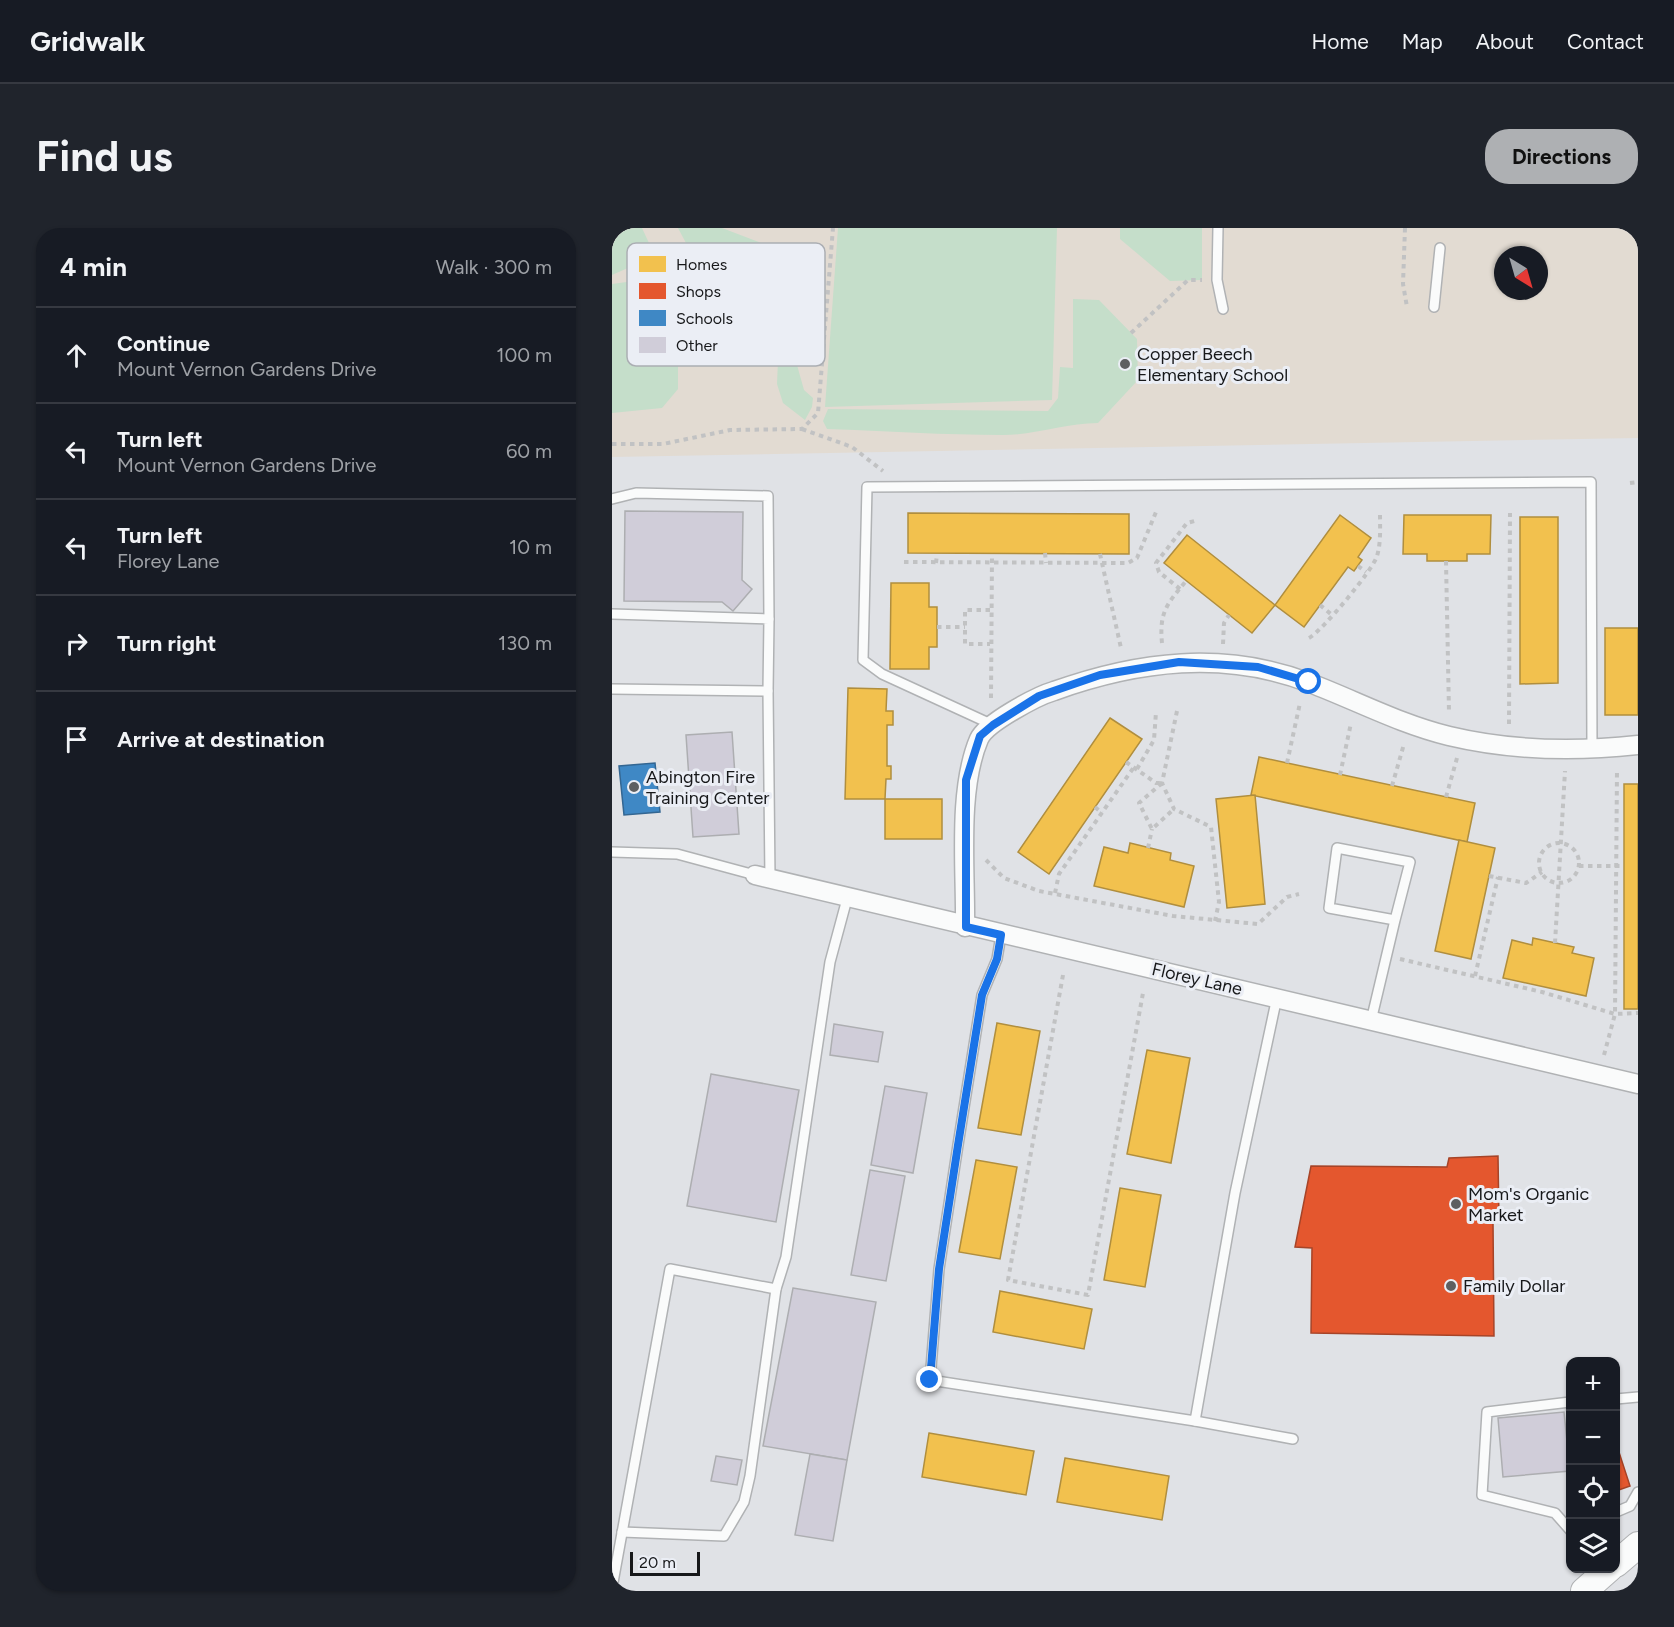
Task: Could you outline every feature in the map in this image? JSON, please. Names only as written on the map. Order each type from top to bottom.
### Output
[{"type":"street","points":[[966,927],[966,780],[980,736],[993,725],[1039,696],[1100,675],[1186,662],[1258,667],[1309,682],[1397,721],[1449,736],[1517,749],[1592,750],[1638,745]]},
{"type":"street","name":"Florey Lane","points":[[763,877],[847,899],[1277,997],[1638,1084]]},
{"type":"street","points":[[1601,1574],[1638,1545]]},
{"type":"lane","points":[[1218,228],[1217,280],[1222,309]]},
{"type":"lane","points":[[1434,307],[1440,248]]},
{"type":"lane","points":[[993,725],[882,674],[863,660],[867,487],[1591,482],[1592,750]]},
{"type":"lane","points":[[612,499],[636,493],[768,496],[769,619],[763,877],[677,855],[612,852]]},
{"type":"lane","points":[[612,614],[769,619]]},
{"type":"lane","points":[[612,689],[768,691]]},
{"type":"lane","points":[[1371,1021],[1410,862],[1336,848],[1329,908],[1395,920]]},
{"type":"lane","points":[[622,1532],[724,1536],[744,1502],[750,1476],[776,1289],[786,1257],[830,962],[847,899]]},
{"type":"lane","points":[[1001,935],[997,959],[982,995],[958,1145],[939,1269],[930,1380],[1195,1421],[1293,1439]]},
{"type":"lane","points":[[1195,1421],[1235,1193],[1277,997]]},
{"type":"lane","points":[[612,1588],[670,1269],[776,1289]]},
{"type":"lane","points":[[1620,1399],[1638,1397]]},
{"type":"lane","points":[[1566,1402],[1487,1412],[1482,1495],[1555,1513],[1566,1525]]},
{"type":"lane","points":[[1620,1510],[1630,1506],[1638,1492]]},
{"type":"lane","points":[[1630,1506],[1638,1514]]},
{"type":"path","points":[[825,327],[833,228]]},
{"type":"path","points":[[1405,228],[1403,284],[1407,307]]},
{"type":"path","points":[[1131,333],[1188,280],[1202,280]]},
{"type":"path","points":[[802,429],[818,413],[822,366]]},
{"type":"path","points":[[612,444],[663,444],[730,430],[802,429],[852,447],[902,487]]},
{"type":"path","points":[[1630,483],[1638,482]]},
{"type":"path","points":[[904,562],[1128,563],[1137,558],[1156,512]]},
{"type":"path","points":[[1509,724],[1510,513]]},
{"type":"path","points":[[1309,638],[1317,633],[1377,558],[1380,514]]},
{"type":"path","points":[[1180,589],[1159,572],[1156,563],[1186,523],[1198,520]]},
{"type":"path","points":[[936,562],[937,554]]},
{"type":"path","points":[[991,698],[990,563],[992,554]]},
{"type":"path","points":[[1045,554],[1046,563]]},
{"type":"path","points":[[1100,554],[1100,564],[1121,648]]},
{"type":"path","points":[[1446,561],[1449,712]]},
{"type":"path","points":[[1358,566],[1366,572]]},
{"type":"path","points":[[1162,643],[1160,625],[1165,606],[1186,581]]},
{"type":"path","points":[[1320,605],[1332,615]]},
{"type":"path","points":[[990,610],[965,610],[965,644],[990,644]]},
{"type":"path","points":[[1223,644],[1224,623],[1229,615]]},
{"type":"path","points":[[937,627],[965,627]]},
{"type":"path","points":[[1287,763],[1300,703]]},
{"type":"path","points":[[1440,710],[1458,715]]},
{"type":"path","points":[[1152,829],[1139,803],[1161,783],[1177,711]]},
{"type":"path","points":[[1055,893],[1059,874],[1154,740],[1156,712]]},
{"type":"path","points":[[1340,775],[1351,723]]},
{"type":"path","points":[[1504,723],[1520,725]]},
{"type":"path","points":[[1392,786],[1404,743]]},
{"type":"path","points":[[1446,797],[1457,757]]},
{"type":"path","points":[[1126,762],[1156,783],[1161,783]]},
{"type":"path","points":[[1604,1057],[1615,1014],[1617,770]]},
{"type":"path","points":[[1554,943],[1565,771]]},
{"type":"path","points":[[1161,783],[1174,809],[1211,827],[1219,903],[1215,921]]},
{"type":"path","points":[[1095,807],[1102,813]]},
{"type":"path","points":[[1148,848],[1152,829],[1174,809]]},
{"type":"path","points":[[1561,844],[1573,848],[1579,860],[1579,866],[1573,878],[1557,883],[1548,880],[1540,864],[1544,851],[1548,847],[1561,844]]},
{"type":"path","points":[[986,860],[1004,878],[1039,891],[1113,906],[1215,921],[1258,924],[1287,897],[1299,894]]},
{"type":"path","points":[[1579,866],[1624,866]]},
{"type":"path","points":[[1489,876],[1526,883],[1542,872]]},
{"type":"path","points":[[1475,976],[1498,877]]},
{"type":"path","points":[[1387,956],[1586,1004],[1615,1014],[1638,1013]]},
{"type":"path","points":[[1063,975],[1008,1280],[1088,1295],[1143,993]]},
{"type":"shaded area","name":"Copper Beech Elementary School","points":[[612,228],[1638,228],[1638,438],[612,457]]},
{"type":"green space","points":[[612,228],[642,228],[649,243],[627,243],[627,268],[612,275]]},
{"type":"green space","points":[[678,228],[722,228],[761,243],[686,243]]},
{"type":"green space","points":[[838,228],[1057,228],[1052,400],[825,407]]},
{"type":"green space","points":[[1120,228],[1202,228],[1202,280],[1170,281],[1120,239]]},
{"type":"green space","points":[[627,282],[627,366],[678,366],[678,389],[662,408],[612,413],[612,284]]},
{"type":"green space","points":[[1073,299],[1099,300],[1137,339],[1138,380],[1098,423],[1003,435],[827,429],[823,421],[828,409],[1048,411],[1058,398],[1060,367],[1073,368]]},
{"type":"green space","points":[[778,366],[797,366],[804,390],[813,398],[812,407],[805,420],[783,403],[777,384]]},
{"type":"building: Homes","points":[[908,513],[1129,514],[1129,554],[908,553]]},
{"type":"building: Homes","points":[[1340,515],[1371,538],[1358,557],[1362,560],[1354,571],[1348,567],[1304,627],[1275,605]]},
{"type":"building: Homes","points":[[1404,515],[1491,515],[1490,554],[1467,554],[1467,561],[1427,561],[1427,554],[1403,554]]},
{"type":"building: Homes","points":[[1520,517],[1558,517],[1558,683],[1520,684]]},
{"type":"building: Homes","points":[[1187,535],[1275,605],[1252,633],[1164,563]]},
{"type":"building: Homes","points":[[891,583],[929,583],[929,607],[937,607],[937,647],[929,647],[929,669],[890,669]]},
{"type":"building: Homes","points":[[1605,628],[1638,628],[1638,715],[1605,715]]},
{"type":"building: Homes","points":[[848,688],[887,689],[886,711],[893,711],[893,725],[887,725],[887,766],[891,766],[891,779],[886,779],[885,799],[845,799]]},
{"type":"building: Homes","points":[[1110,718],[1142,739],[1049,874],[1018,852]]},
{"type":"building: Homes","points":[[1259,757],[1475,803],[1467,842],[1251,795]]},
{"type":"building: Homes","points":[[1624,784],[1638,784],[1638,1009],[1624,1009]]},
{"type":"building: Homes","points":[[1255,795],[1265,904],[1227,908],[1216,799]]},
{"type":"building: Homes","points":[[885,799],[942,799],[942,839],[885,839]]},
{"type":"building: Homes","points":[[1459,840],[1495,848],[1471,959],[1435,951]]},
{"type":"building: Homes","points":[[1130,843],[1171,853],[1170,860],[1194,866],[1184,907],[1094,886],[1104,847],[1128,853]]},
{"type":"building: Homes","points":[[1533,938],[1574,947],[1572,953],[1594,958],[1586,996],[1503,978],[1512,940],[1532,945]]},
{"type":"building: Homes","points":[[997,1023],[1040,1031],[1021,1135],[978,1128]]},
{"type":"building: Homes","points":[[1147,1050],[1190,1058],[1171,1163],[1127,1154]]},
{"type":"building: Homes","points":[[976,1160],[1017,1167],[1000,1259],[959,1252]]},
{"type":"building: Homes","points":[[1120,1188],[1161,1195],[1145,1287],[1104,1280]]},
{"type":"building: Homes","points":[[1000,1291],[1092,1309],[1084,1349],[993,1332]]},
{"type":"building: Homes","points":[[929,1433],[1034,1451],[1026,1495],[922,1477]]},
{"type":"building: Homes","points":[[1065,1458],[1169,1476],[1162,1520],[1057,1502]]},
{"type":"building: Shops","points":[[1498,1156],[1499,1221],[1493,1222],[1494,1336],[1311,1333],[1312,1248],[1295,1247],[1311,1166],[1447,1167],[1449,1158]]},
{"type":"building: Shops","points":[[1620,1455],[1630,1486],[1620,1490]]},
{"type":"building: Schools","points":[[655,763],[660,812],[624,815],[619,766]]},
{"type":"building: Other","points":[[625,511],[743,512],[742,580],[752,589],[733,611],[722,602],[624,601]]},
{"type":"building: Other","points":[[732,732],[739,834],[693,837],[686,735]]},
{"type":"building: Other","points":[[834,1024],[883,1032],[878,1062],[830,1055]]},
{"type":"building: Other","points":[[711,1074],[799,1090],[776,1222],[687,1206]]},
{"type":"building: Other","points":[[885,1086],[927,1093],[913,1173],[871,1165]]},
{"type":"building: Other","points":[[870,1170],[905,1176],[886,1281],[851,1275]]},
{"type":"building: Other","points":[[793,1288],[876,1302],[847,1460],[763,1446]]},
{"type":"building: Other","points":[[1564,1412],[1566,1471],[1503,1477],[1498,1418]]},
{"type":"building: Other","points":[[810,1454],[847,1460],[833,1541],[795,1535]]},
{"type":"building: Other","points":[[716,1456],[742,1460],[737,1485],[711,1481]]},
{"type":"place","name":"Copper Beech Elementary School","points":[[1125,364]]},
{"type":"place","name":"Abington Fire Training Center","points":[[634,787]]},
{"type":"place","name":"Mom's Organic Market","points":[[1456,1204]]},
{"type":"place","name":"Family Dollar","points":[[1451,1286]]},
{"type":"route","points":[[930,1380],[939,1269],[958,1145],[982,995],[997,959],[1001,935],[966,927],[966,780],[980,736],[993,725],[1039,696],[1100,675],[1179,662],[1258,667],[1309,682]]}]
